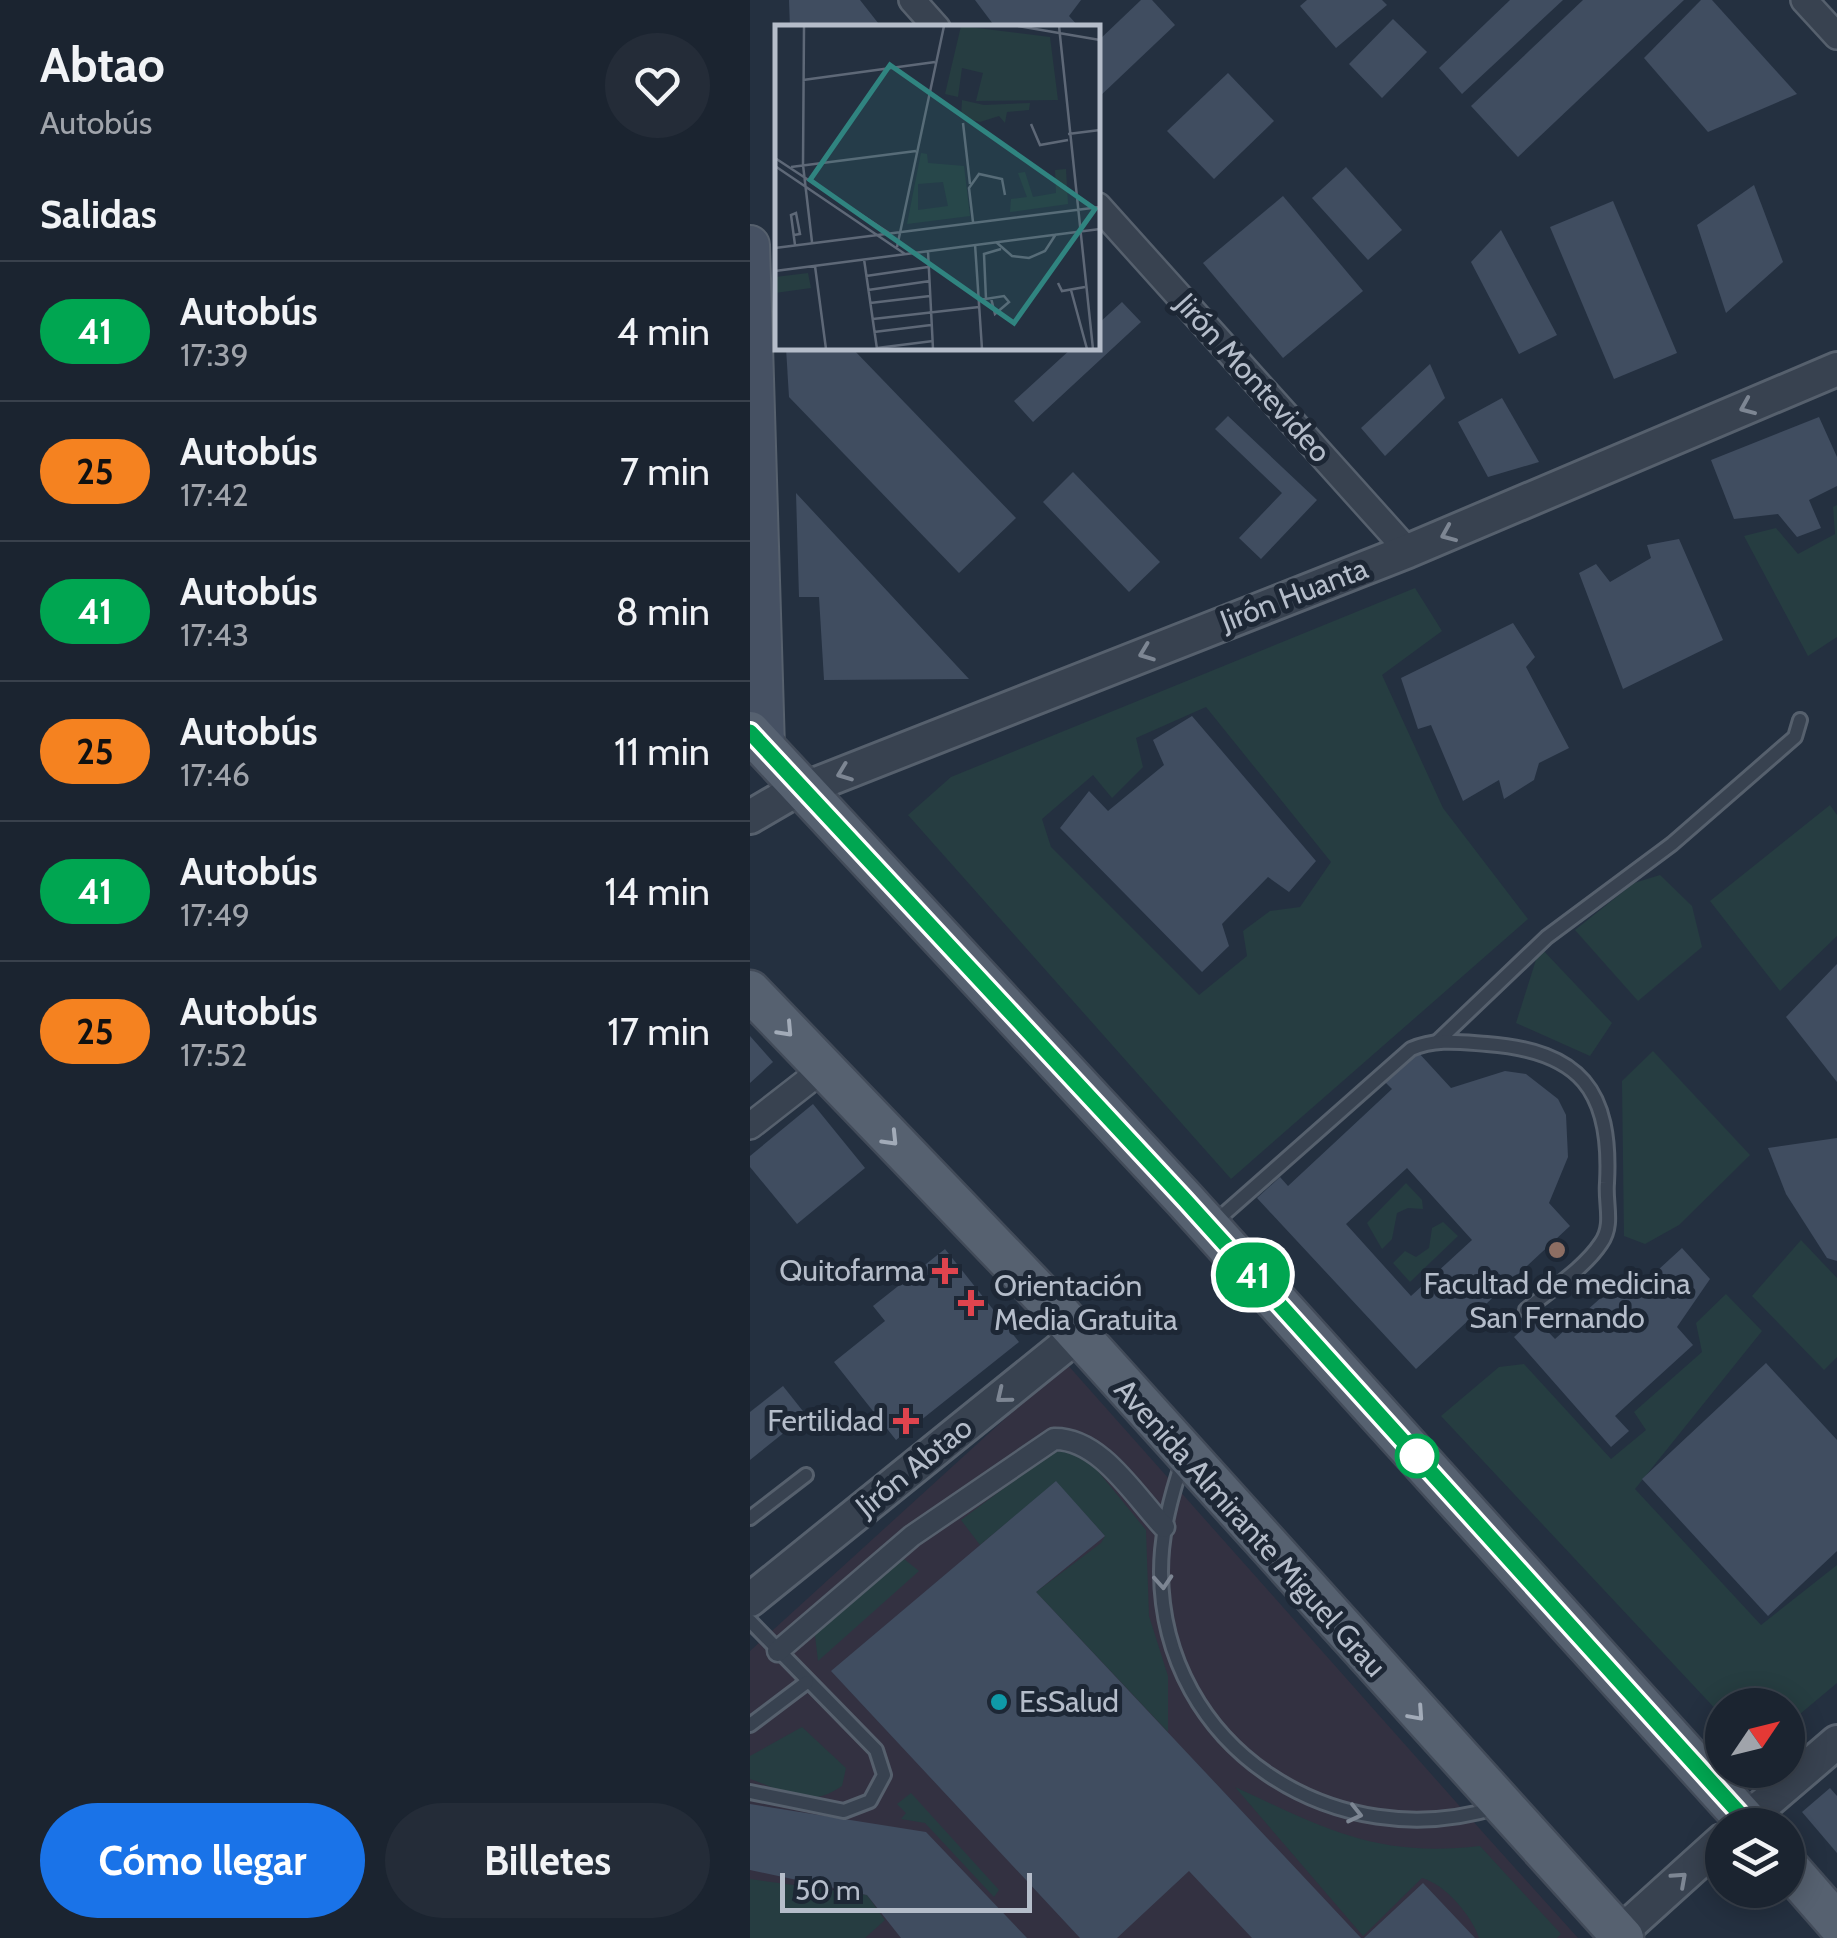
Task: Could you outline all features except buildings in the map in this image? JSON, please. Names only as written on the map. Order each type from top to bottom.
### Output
[{"type":"main road","points":[[750,244],[758,740],[794,793],[1210,1227],[1722,1808]]},
{"type":"main road","name":"Avenida Almirante Miguel Grau","points":[[750,991],[1078,1335],[1501,1806],[1623,1932]]},
{"type":"main road","points":[[1805,1886],[1837,1923]]},
{"type":"street","points":[[912,0],[933,25]]},
{"type":"street","points":[[1804,0],[1837,36]]},
{"type":"street","name":"Jirón Montevideo","points":[[1100,208],[1408,551]]},
{"type":"street","name":"Jirón Huanta","points":[[750,817],[794,793],[1408,551],[1837,369]]},
{"type":"street","points":[[750,1126],[823,1069]]},
{"type":"street","name":"Jirón Abtao","points":[[750,1600],[1078,1335]]},
{"type":"street","points":[[778,1651],[912,1536],[1054,1439],[1074,1438],[1090,1447],[1164,1527]]},
{"type":"street","points":[[1763,1808],[1837,1742]]},
{"type":"street","points":[[1623,1932],[1705,1859]]},
{"type":"lane","points":[[1438,1041],[1547,937],[1672,844],[1795,737],[1800,720]]},
{"type":"lane","points":[[1210,1227],[1411,1049],[1438,1041],[1542,1052],[1569,1065],[1596,1096],[1605,1116],[1609,1144],[1606,1232],[1592,1253],[1526,1310]]},
{"type":"lane","points":[[1185,1455],[1164,1527],[1161,1574],[1167,1620],[1180,1665],[1202,1707],[1231,1744],[1265,1773],[1303,1796],[1344,1813],[1388,1822],[1432,1822],[1501,1806]]},
{"type":"lane","points":[[750,1518],[806,1474]]},
{"type":"lane","points":[[750,1621],[876,1750],[882,1762],[881,1786],[870,1801],[844,1811],[750,1792]]},
{"type":"lane","points":[[750,1726],[807,1682]]},
{"type":"shaded area","points":[[1066,1363],[1578,1938],[750,1938],[750,1651]]},
{"type":"green space","points":[[1837,505],[1837,637],[1808,656],[1744,536],[1776,528],[1798,554],[1835,534],[1833,507]]},
{"type":"green space","points":[[1415,588],[1442,631],[1382,675],[1443,808],[1528,919],[1231,1179],[908,815],[951,777]],"holes":[[[1206,707],[1331,862],[1300,907],[1270,911],[1243,931],[1247,956],[1199,995],[1051,847],[1042,819],[1093,775],[1112,798],[1143,767],[1136,738]]]},
{"type":"green space","points":[[1830,805],[1837,815],[1837,936],[1780,991],[1710,901]]},
{"type":"green space","points":[[1660,875],[1692,906],[1702,947],[1638,1001],[1575,930],[1634,883]]},
{"type":"green space","points":[[1540,947],[1612,1023],[1590,1056],[1516,1023]]},
{"type":"green space","points":[[1653,1051],[1750,1155],[1679,1225],[1645,1244],[1624,1236],[1622,1081]]},
{"type":"green space","points":[[1406,1183],[1422,1200],[1423,1209],[1408,1208],[1397,1213],[1392,1239],[1382,1249],[1367,1223]]},
{"type":"green space","points":[[1443,1222],[1458,1236],[1410,1282],[1393,1263],[1405,1251],[1416,1257],[1429,1248],[1432,1228]]},
{"type":"green space","points":[[1801,1240],[1837,1278],[1837,1357],[1824,1370],[1752,1296]]},
{"type":"green space","points":[[1726,1294],[1762,1331],[1635,1489],[1761,1625],[1837,1565],[1837,1683],[1805,1710],[1805,1688],[1705,1688],[1705,1698],[1441,1416],[1499,1367],[1524,1364],[1611,1459],[1646,1430],[1634,1412],[1702,1352],[1696,1323]]},
{"type":"green space","points":[[1054,1451],[1076,1452],[1088,1459],[1146,1530],[1149,1616],[1168,1676],[1168,1732],[1036,1592],[1105,1536],[1056,1482],[980,1545],[961,1520]]},
{"type":"green space","points":[[899,1555],[919,1571],[818,1661],[814,1627]]},
{"type":"green space","points":[[802,1727],[846,1768],[842,1786],[806,1798],[750,1779],[750,1756]]},
{"type":"green space","points":[[1235,1787],[1325,1827],[1381,1844],[1444,1849],[1480,1846],[1561,1934],[1557,1938],[1479,1938],[1456,1902],[1440,1887],[1422,1878],[1363,1936]]},
{"type":"green space","points":[[911,1793],[999,1890],[994,1897],[925,1823],[901,1819],[906,1813],[897,1804]]},
{"type":"green space","points":[[750,1879],[867,1895],[885,1920],[865,1938],[750,1938]]},
{"type":"bus line","name":"41","points":[[750,732],[1185,1200],[1735,1808]]},
{"type":"place","name":"Facultad de medicina San Fernando","points":[[1557,1250]]},
{"type":"place","name":"Quitofarma","points":[[945,1271]]},
{"type":"place","name":"Orientación Media Gratuita","points":[[971,1303]]},
{"type":"place","name":"Fertilidad","points":[[906,1421]]},
{"type":"place","name":"EsSalud","points":[[999,1702]]}]
